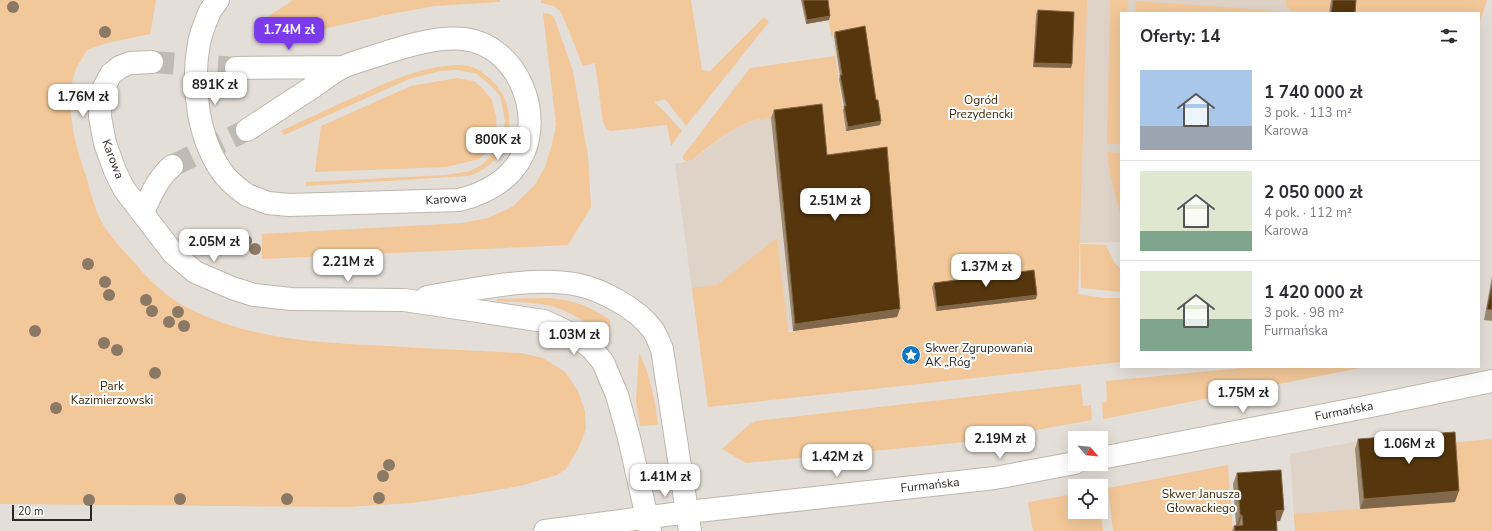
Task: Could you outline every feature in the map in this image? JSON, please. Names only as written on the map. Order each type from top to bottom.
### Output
[{"type":"street","name":"Karowa","points":[[214,6],[199,42],[196,61],[196,97],[198,111],[207,141],[218,166],[227,178],[248,195],[268,203],[289,205],[459,200],[474,196],[494,186],[512,172],[526,146],[530,118],[528,104],[520,80],[514,69],[506,60],[487,46],[464,39],[453,39],[404,47],[343,67],[247,130]]},
{"type":"street","name":"Karowa","points":[[152,62],[130,63],[120,67],[111,74],[101,93],[100,117],[104,143],[115,171],[124,188],[143,212],[164,243],[183,263],[195,272],[232,288],[254,295],[291,300],[404,300],[544,321],[576,336],[592,349],[603,362],[617,395],[648,524]]},
{"type":"street","name":"Karowa","points":[[236,68],[343,67]]},
{"type":"street","points":[[143,212],[153,190],[163,174],[172,166]]},
{"type":"street","name":"Karowa","points":[[404,300],[522,282],[560,282],[579,285],[603,292],[638,314],[653,330],[662,349],[689,521]]},
{"type":"street","name":"Furmańska","points":[[1108,457],[1492,381]]},
{"type":"street","name":"Furmańska","points":[[545,531],[689,521],[995,478],[1068,464]]},
{"type":"shaded area","points":[[826,0],[1487,0],[1480,22],[1480,12],[1120,12],[1120,242],[1079,243],[1078,294],[699,342],[675,164],[692,160],[732,130],[754,120],[844,109]]},
{"type":"shaded area","points":[[1451,436],[1452,443],[1492,439],[1492,531],[1295,531],[1290,454],[1353,442]]},
{"type":"green space","name":"Park Kazimierzowski","points":[[0,0],[156,0],[150,34],[107,43],[87,50],[76,69],[72,82],[71,109],[72,123],[78,151],[100,219],[123,251],[158,288],[190,309],[213,319],[262,334],[338,343],[521,353],[543,358],[565,372],[578,391],[585,411],[586,429],[578,449],[566,469],[557,475],[520,486],[412,503],[347,507],[0,504]]},
{"type":"green space","points":[[293,0],[500,0],[500,2],[435,6],[385,15],[319,30],[267,38],[266,18]]},
{"type":"green space","points":[[541,0],[691,0],[702,70],[710,71],[764,17],[769,22],[686,126],[665,99],[654,102],[682,131],[671,146],[667,125],[610,131],[606,128],[603,122],[595,63],[583,66],[561,12],[554,6],[541,3]]},
{"type":"green space","name":"Ogród Prezydencki","points":[[826,0],[1087,0],[1078,294],[1104,298],[1120,298],[1120,362],[708,407],[692,288],[717,285],[777,238],[788,332],[897,317],[824,162],[819,112],[754,120],[745,123],[729,132],[692,160],[686,161],[683,159],[683,156],[750,68],[835,56],[846,131],[880,125],[834,36],[831,36]]},
{"type":"green space","points":[[1110,0],[1128,0],[1127,12],[1120,12],[1120,144],[1107,144]]},
{"type":"green space","points":[[1286,0],[1331,0],[1329,12],[1293,12],[1286,6]]},
{"type":"green space","points":[[1355,0],[1487,0],[1480,22],[1480,12],[1353,12]]},
{"type":"green space","points":[[1136,1],[1279,11],[1278,12],[1135,12]]},
{"type":"green space","points":[[543,13],[550,14],[554,17],[573,71],[588,156],[591,207],[568,245],[262,259],[262,234],[463,223],[488,218],[512,207],[534,186],[545,167],[556,125]]},
{"type":"green space","points":[[456,65],[471,67],[485,74],[499,88],[506,102],[509,117],[508,132],[504,146],[495,159],[483,169],[468,176],[306,186],[306,182],[446,175],[470,171],[482,165],[498,148],[503,136],[505,120],[500,96],[488,83],[475,73],[455,70],[440,71],[409,79],[284,135],[281,131],[395,79],[431,68]]},
{"type":"green space","points":[[457,78],[474,81],[492,100],[496,116],[497,133],[490,149],[479,159],[447,167],[315,172],[321,126],[411,86]]},
{"type":"green space","points":[[1107,152],[1120,153],[1120,213],[1110,174]]},
{"type":"green space","points":[[1080,244],[1106,245],[1114,262],[1120,268],[1120,292],[1081,288]]},
{"type":"green space","points":[[549,298],[581,304],[610,320],[609,344],[588,323],[559,309],[541,304],[497,301],[497,299]]},
{"type":"green space","points":[[639,352],[652,387],[658,425],[640,426],[636,401]]},
{"type":"green space","points":[[1242,368],[1360,368],[1103,419],[1102,402],[1107,402],[1106,381]]},
{"type":"green space","points":[[1081,384],[1083,406],[1091,405],[1092,420],[976,441],[746,463],[722,449],[750,424],[756,421]]},
{"type":"green space","points":[[1492,439],[1492,531],[1295,531],[1294,514],[1455,502],[1451,443]]},
{"type":"green space","name":"Skwer Janusza Głowackiego","points":[[1228,465],[1233,531],[1113,531],[1108,488]]},
{"type":"green space","points":[[1068,495],[1068,519],[1102,519],[1103,531],[1033,531],[1028,502]]},
{"type":"building","points":[[803,0],[828,0],[830,16],[807,20]]},
{"type":"building","points":[[1333,0],[1356,0],[1355,12],[1331,12]]},
{"type":"building","points":[[1038,10],[1074,12],[1072,64],[1034,63]]},
{"type":"building","points":[[865,26],[876,100],[878,100],[881,121],[848,127],[835,32]]},
{"type":"building","points":[[822,104],[827,155],[887,147],[900,309],[795,324],[774,110]]},
{"type":"building","points":[[1034,270],[1037,295],[937,307],[934,283],[971,278],[979,272],[980,274],[991,271],[997,275]]},
{"type":"building","points":[[1492,285],[1492,310],[1487,309]]},
{"type":"building","points":[[1455,432],[1459,491],[1364,499],[1358,439]]},
{"type":"building","points":[[1281,470],[1284,510],[1276,511],[1277,531],[1235,531],[1234,526],[1243,525],[1242,515],[1240,515],[1237,473]]},
{"type":"tunnel","points":[[152,62],[236,68]]},
{"type":"tunnel","points":[[172,166],[247,130]]},
{"type":"place","name":"Skwer Zgrupowania AK „Róg”","points":[[911,355]]}]
